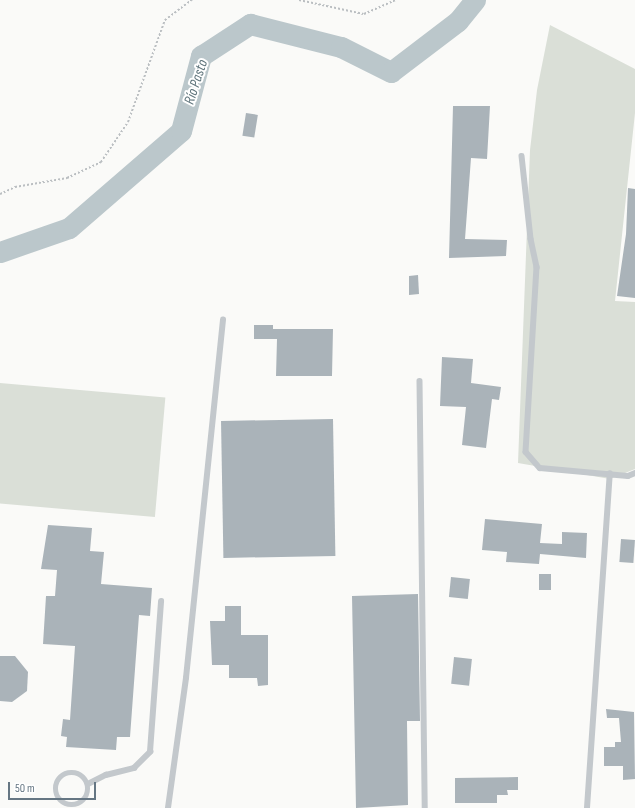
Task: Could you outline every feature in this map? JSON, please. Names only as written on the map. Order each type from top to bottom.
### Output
[{"type":"lane","points":[[522,156],[531,239],[537,267],[526,452],[540,468],[628,476],[635,473]]},
{"type":"lane","points":[[168,808],[186,678],[223,320]]},
{"type":"lane","points":[[420,381],[426,808]]},
{"type":"lane","points":[[587,808],[610,474]]},
{"type":"lane","points":[[88,784],[106,775],[134,768],[150,752],[161,601]]},
{"type":"lane","points":[[67,773],[80,774],[88,784],[87,796],[78,805],[64,806],[56,795],[57,782],[67,773]]},
{"type":"path","points":[[0,194],[15,187],[67,178],[101,162],[128,122],[165,20],[192,0]]},
{"type":"path","points":[[299,0],[364,14],[396,0]]},
{"type":"shaded area","points":[[550,25],[635,69],[635,113],[615,301],[635,302],[635,469],[610,479],[518,463],[530,150],[537,90]]},
{"type":"shaded area","points":[[0,383],[165,397],[155,517],[0,503]]},
{"type":"building","points":[[453,106],[490,106],[487,159],[471,158],[465,239],[507,240],[506,256],[449,258]]},
{"type":"building","points":[[246,113],[258,115],[254,138],[242,136]]},
{"type":"building","points":[[628,188],[635,189],[635,298],[617,296],[626,234]]},
{"type":"building","points":[[418,275],[419,294],[409,295],[409,276]]},
{"type":"building","points":[[254,325],[273,325],[273,329],[333,329],[332,376],[276,376],[277,339],[254,339]]},
{"type":"building","points":[[442,357],[473,359],[471,383],[501,387],[499,400],[492,399],[486,448],[462,445],[466,407],[440,406]]},
{"type":"building","points":[[333,419],[335,556],[223,558],[221,421]]},
{"type":"building","points":[[485,519],[542,524],[540,543],[562,544],[562,532],[587,533],[586,558],[540,554],[539,564],[506,562],[507,552],[482,550]]},
{"type":"building","points":[[48,525],[92,528],[90,551],[104,552],[101,584],[152,588],[150,616],[139,615],[130,737],[117,737],[116,750],[66,747],[67,737],[61,736],[63,719],[70,720],[75,646],[43,644],[46,596],[55,596],[57,570],[41,569]]},
{"type":"building","points":[[621,539],[635,540],[633,563],[619,562]]},
{"type":"building","points":[[539,574],[551,574],[551,590],[539,590]]},
{"type":"building","points":[[451,577],[470,579],[468,599],[449,597]]},
{"type":"building","points":[[418,594],[420,721],[407,721],[408,805],[356,808],[352,596]]},
{"type":"building","points":[[225,606],[241,606],[241,635],[268,635],[268,685],[258,686],[257,678],[229,678],[229,665],[212,665],[210,621],[225,621]]},
{"type":"building","points":[[0,656],[15,656],[28,672],[27,691],[12,702],[0,701]]},
{"type":"building","points":[[454,657],[472,659],[469,686],[451,684]]},
{"type":"building","points":[[606,709],[634,712],[635,779],[623,780],[623,766],[604,766],[604,747],[615,747],[615,742],[621,742],[619,718],[607,718]]},
{"type":"building","points":[[518,777],[518,790],[507,790],[508,795],[497,795],[497,803],[455,803],[455,778]]},
{"type":"waterway","name":"Río Pasto","points":[[0,252],[69,228],[181,131],[201,56],[250,24],[341,47],[391,72],[458,21],[475,0]]}]
